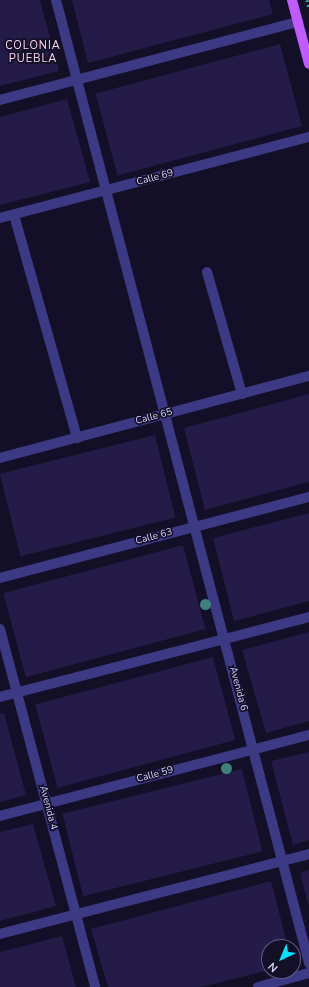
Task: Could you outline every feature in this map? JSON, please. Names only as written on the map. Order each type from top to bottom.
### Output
[{"type":"main road","points":[[292,0],[309,64]]},
{"type":"street","points":[[56,0],[105,191]]},
{"type":"street","points":[[0,100],[298,22]]},
{"type":"street","name":"Calle 69","points":[[0,218],[309,137]]},
{"type":"street","name":"Avenida 6","points":[[105,191],[229,655],[309,963]]},
{"type":"street","points":[[14,214],[77,438]]},
{"type":"street","points":[[207,272],[242,394]]},
{"type":"street","name":"Calle 65","points":[[0,458],[309,376]]},
{"type":"street","name":"Calle 63","points":[[0,578],[309,497]]},
{"type":"street","points":[[0,697],[309,617]]},
{"type":"street","name":"Avenida 4","points":[[0,629],[95,987]]},
{"type":"street","name":"Calle 59","points":[[0,816],[309,735]]},
{"type":"street","points":[[0,934],[309,854]]},
{"type":"street","points":[[258,987],[309,974]]},
{"type":"path","points":[[307,0],[309,8]]},
{"type":"building","points":[[0,0],[40,0],[59,71],[0,86]]},
{"type":"building","points":[[72,0],[269,0],[273,14],[88,63]]},
{"type":"building","points":[[280,44],[302,126],[118,176],[96,93]]},
{"type":"building","points":[[67,99],[90,182],[0,205],[0,117]]},
{"type":"building","points":[[309,394],[309,482],[205,510],[184,428]]},
{"type":"building","points":[[155,435],[176,517],[20,556],[0,474]]},
{"type":"building","points":[[309,513],[309,601],[234,621],[213,538]]},
{"type":"building","points":[[183,545],[206,629],[26,677],[3,593]]},
{"type":"building","points":[[309,632],[309,721],[266,733],[242,650]]},
{"type":"building","points":[[213,657],[235,740],[58,788],[35,705]]},
{"type":"building","points":[[4,713],[26,795],[0,802],[0,714]]},
{"type":"building","points":[[309,752],[309,840],[293,845],[271,761]]},
{"type":"building","points":[[242,769],[263,851],[83,896],[62,814]]},
{"type":"building","points":[[33,824],[56,906],[0,921],[0,832]]},
{"type":"building","points":[[309,870],[309,904],[308,904],[300,873]]},
{"type":"building","points":[[271,881],[286,939],[261,939],[261,972],[202,987],[108,987],[91,929]]},
{"type":"building","points":[[62,936],[76,987],[0,987],[0,952]]},
{"type":"district","name":"COLONIA PUEBLA","points":[[33,53]]}]
